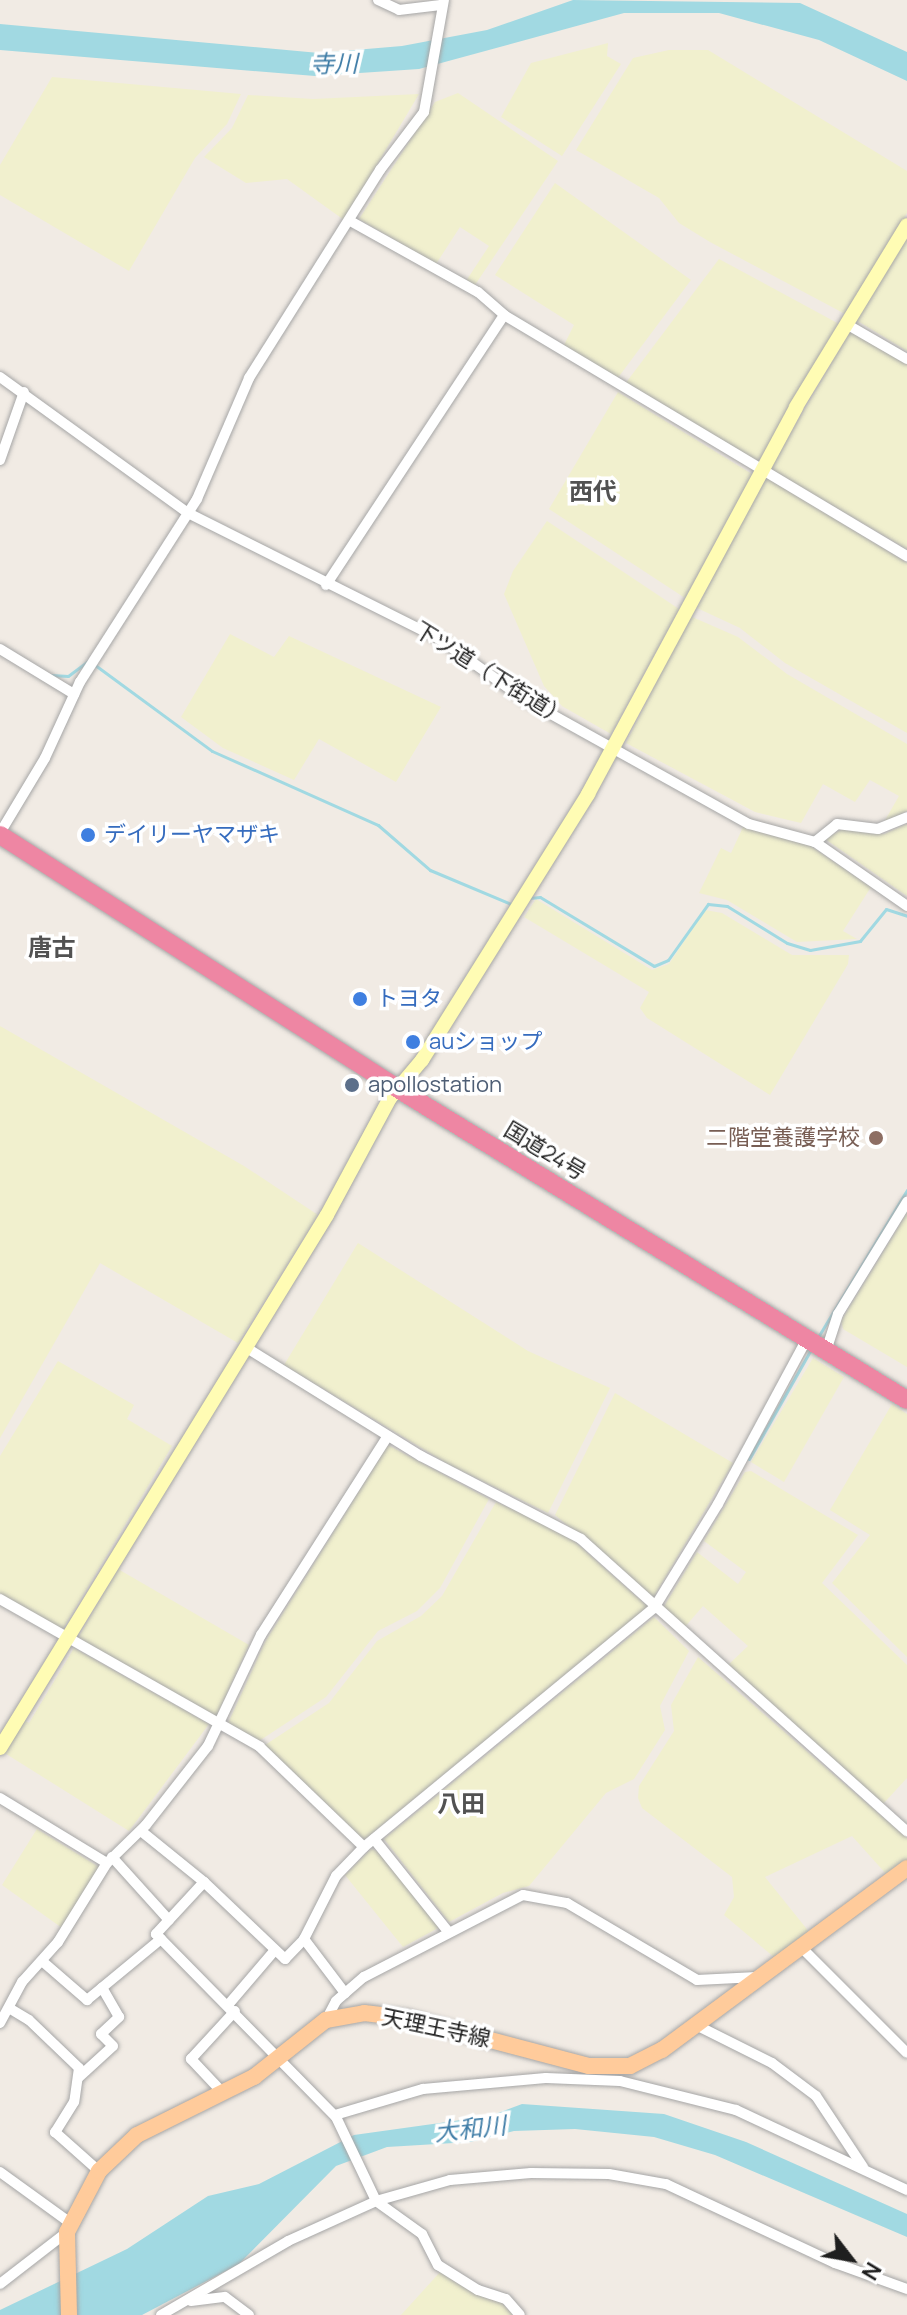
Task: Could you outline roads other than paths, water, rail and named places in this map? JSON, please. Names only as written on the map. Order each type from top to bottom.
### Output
[{"type":"highway","name":"国道24号","points":[[0,834],[398,1089],[907,1400]]},
{"type":"main road","name":"天理王寺線","points":[[69,2315],[65,2258],[68,2227],[99,2171],[137,2135],[223,2093],[279,2057],[326,2020],[364,2013],[407,2018],[612,2068],[646,2060],[763,1977],[907,1868]]},
{"type":"street","points":[[0,834],[45,758],[74,694],[188,513],[249,378],[352,222],[380,170],[424,112],[442,3],[399,10],[378,0]]},
{"type":"street","points":[[352,222],[478,292],[504,315],[760,472],[907,556]]},
{"type":"street","points":[[0,1748],[245,1347],[398,1089],[422,1060],[614,749],[760,472],[907,225]]},
{"type":"street","points":[[326,585],[504,315]]},
{"type":"street","points":[[848,325],[907,359]]},
{"type":"street","name":"下ツ道（下街道）","points":[[0,377],[188,513],[326,585],[438,638],[524,699],[749,824],[815,842],[907,906]]},
{"type":"street","points":[[0,460],[24,392]]},
{"type":"street","points":[[0,649],[74,694]]},
{"type":"street","points":[[815,842],[837,824],[878,829],[907,817]]},
{"type":"street","points":[[826,1351],[838,1314],[907,1202]]},
{"type":"street","points":[[141,1831],[204,1882],[285,1959],[304,1939],[336,1876],[364,1847],[654,1608],[718,1504],[807,1339]]},
{"type":"street","points":[[245,1347],[388,1436],[571,1532],[907,1832]]},
{"type":"street","points":[[0,2023],[109,1860],[141,1831],[220,1724],[261,1635],[388,1436]]},
{"type":"street","points":[[0,1599],[271,1756],[364,1847]]},
{"type":"street","points":[[0,1798],[109,1860],[169,1920]]},
{"type":"street","points":[[374,1839],[447,1930]]},
{"type":"street","points":[[204,1882],[156,1934],[197,1980],[231,2008],[336,2116],[375,2200],[422,2234],[438,2265],[478,2290],[506,2299],[520,2315]]},
{"type":"street","points":[[326,2020],[345,1993],[364,1977],[509,1899],[538,1894],[567,1903],[697,1980],[763,1977]]},
{"type":"street","points":[[42,1961],[87,2000],[161,1939]]},
{"type":"street","points":[[304,1939],[345,1993]]},
{"type":"street","points":[[802,1948],[907,2053]]},
{"type":"street","points":[[223,2093],[191,2059],[275,1950]]},
{"type":"street","points":[[78,2078],[113,2046],[101,2034],[119,2017],[102,1988]]},
{"type":"street","points":[[9,2008],[50,2039],[79,2068],[74,2102],[55,2132],[99,2171]]},
{"type":"street","points":[[696,2025],[772,2063],[816,2096],[864,2168]]},
{"type":"street","points":[[336,2116],[423,2089],[546,2078],[620,2081],[736,2110],[907,2190]]},
{"type":"street","points":[[0,2172],[68,2227],[0,2284]]},
{"type":"street","points":[[161,2315],[288,2241],[375,2200],[411,2188],[491,2176],[640,2177],[695,2195],[835,2263],[907,2289]]},
{"type":"street","points":[[181,2304],[225,2297],[249,2315]]},
{"type":"water","name":"寺川","points":[[573,0],[800,3],[907,52],[907,81],[819,40],[719,13],[624,13],[419,69],[315,76],[0,50],[0,24],[319,53],[402,46],[487,30]]},
{"type":"water","name":"大和川","points":[[522,2104],[664,2114],[746,2142],[907,2214],[907,2237],[715,2155],[654,2137],[575,2129],[514,2131],[470,2142],[387,2147],[336,2166],[239,2264],[142,2315],[0,2315],[0,2310],[127,2249],[208,2196],[259,2184],[354,2135],[490,2116]]},
{"type":"waterway","points":[[51,675],[68,676],[89,660]]},
{"type":"waterway","points":[[95,665],[212,751],[378,825],[430,870],[511,904]]},
{"type":"waterway","points":[[529,898],[540,897],[654,966],[668,960],[708,904],[727,906],[787,943],[810,950],[860,941],[886,909],[907,916]]},
{"type":"waterway","points":[[818,1337],[907,1190]]},
{"type":"waterway","points":[[749,1459],[810,1351]]},
{"type":"place","name":"デイリーヤマザキ","points":[[88,835]]},
{"type":"place","name":"トヨタ","points":[[360,999]]},
{"type":"place","name":"auショップ","points":[[413,1042]]},
{"type":"place","name":"apollostation","points":[[352,1085]]},
{"type":"place","name":"二階堂養護学校","points":[[876,1138]]},
{"type":"district","name":"西代","points":[[593,491]]},
{"type":"district","name":"唐古","points":[[52,947]]},
{"type":"district","name":"八田","points":[[461,1803]]}]
